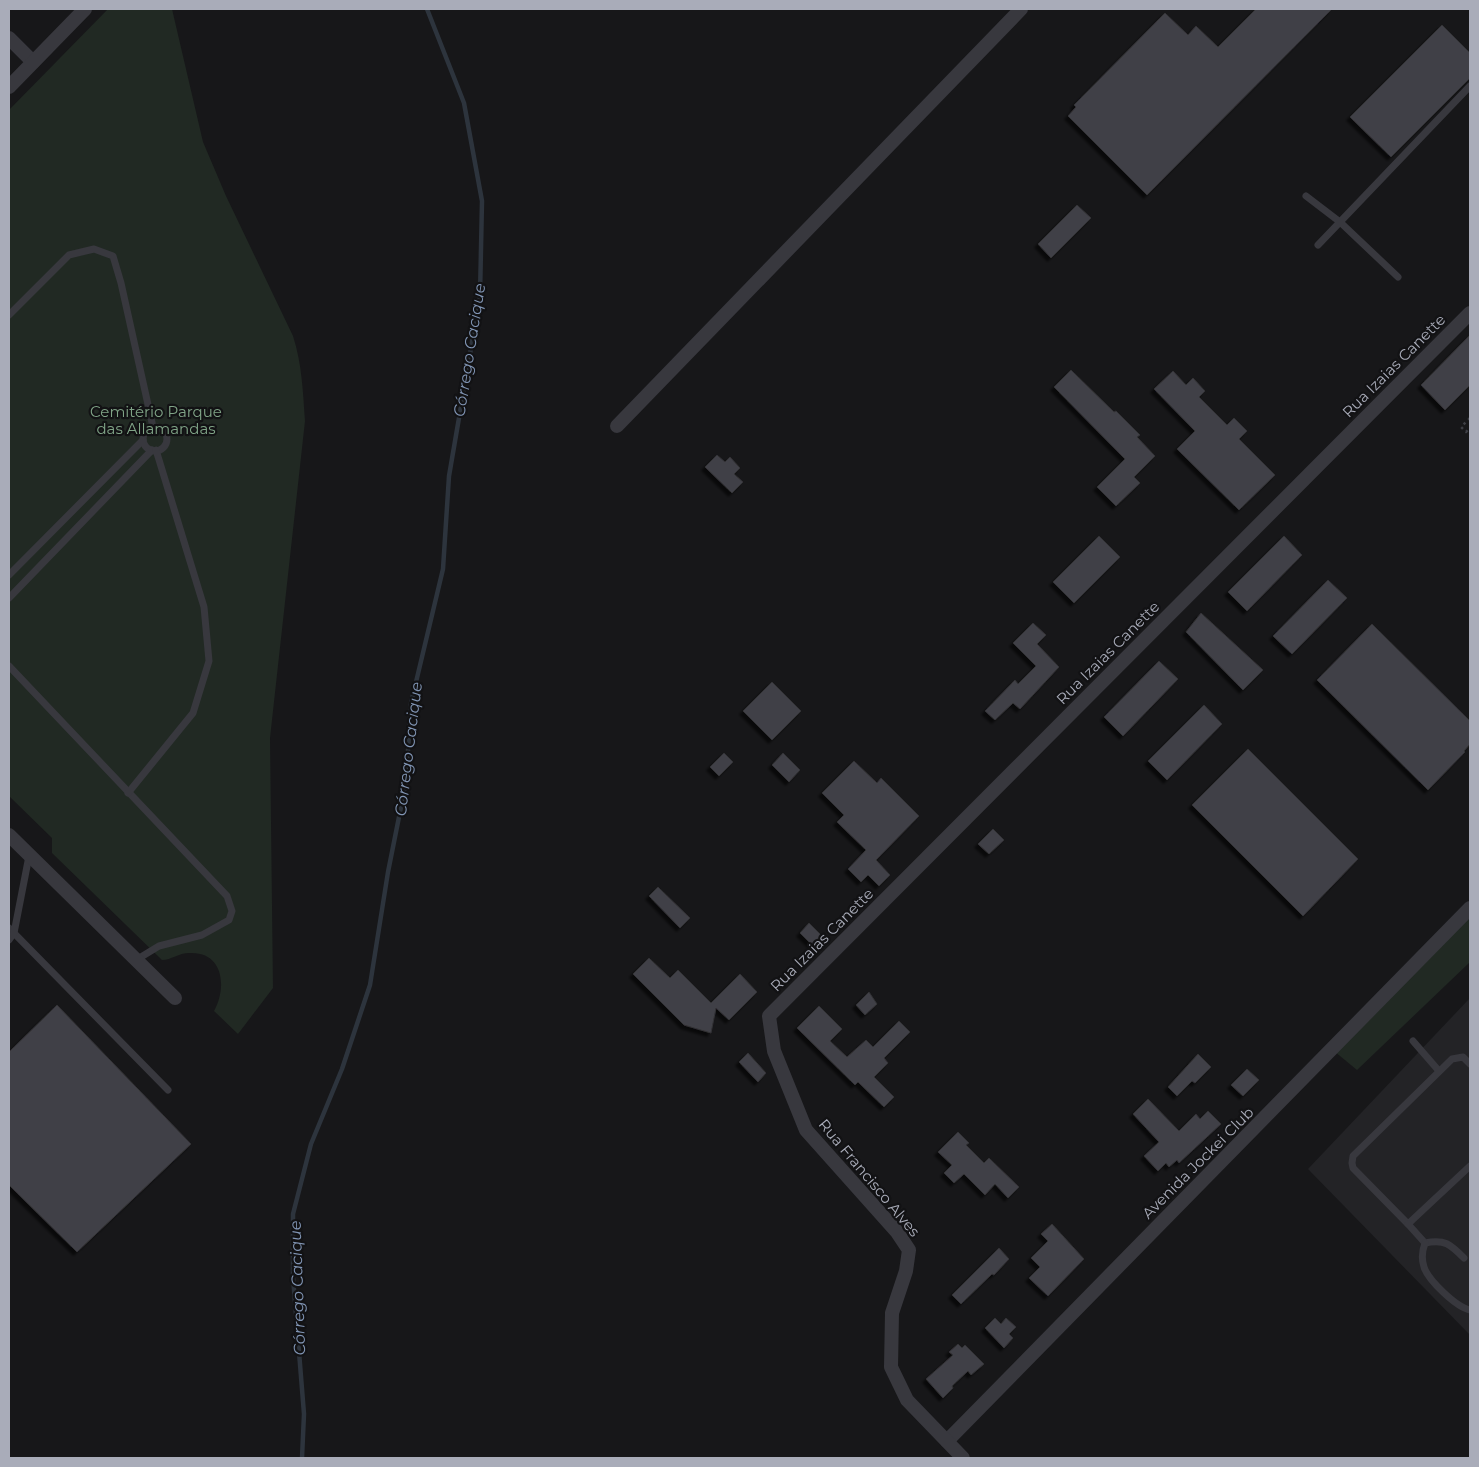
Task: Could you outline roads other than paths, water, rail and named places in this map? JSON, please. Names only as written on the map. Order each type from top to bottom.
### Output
[{"type":"street","points":[[9,87],[85,9]]},
{"type":"street","points":[[616,426],[1022,9]]},
{"type":"street","points":[[9,38],[33,62]]},
{"type":"street","name":"Rua Izaias Canette","points":[[769,1016],[1470,313]]},
{"type":"street","points":[[9,835],[175,998]]},
{"type":"street","name":"Avenida Jockei Club","points":[[947,1441],[1470,908]]},
{"type":"street","name":"Rua Francisco Alves","points":[[769,1016],[774,1050],[806,1130],[898,1232],[909,1250],[906,1271],[892,1312],[891,1367],[908,1400],[963,1458]]},
{"type":"lane","points":[[1318,245],[1470,86]]},
{"type":"lane","points":[[1306,196],[1340,222],[1398,277]]},
{"type":"lane","points":[[9,315],[69,255],[94,249],[113,256],[121,283],[153,427]]},
{"type":"lane","points":[[9,575],[143,440],[145,431],[153,427],[162,429],[166,437],[164,446],[154,450],[9,598]]},
{"type":"lane","points":[[143,440],[147,448],[154,450]]},
{"type":"lane","points":[[128,794],[193,713],[210,661],[204,607],[154,450]]},
{"type":"lane","points":[[9,666],[128,794],[227,896],[232,911],[229,920],[202,935],[160,946],[136,960]]},
{"type":"lane","points":[[9,940],[29,856]]},
{"type":"lane","points":[[11,930],[168,1090]]},
{"type":"lane","points":[[1414,1041],[1439,1071]]},
{"type":"lane","points":[[1425,1243],[1354,1168],[1352,1163],[1353,1156],[1439,1071],[1457,1057],[1463,1057],[1470,1064]]},
{"type":"lane","points":[[1408,1224],[1470,1166]]},
{"type":"lane","points":[[1425,1243],[1443,1242],[1450,1245],[1464,1258]]},
{"type":"lane","points":[[1425,1243],[1422,1254],[1423,1266],[1428,1276],[1455,1302],[1470,1310]]},
{"type":"waterway","name":"Córrego Cacique","points":[[302,1458],[304,1414],[293,1277],[293,1214],[311,1144],[342,1069],[370,985],[388,872],[406,782],[411,703],[443,569],[449,476],[480,296],[482,201],[464,103],[427,9]]},
{"type":"park label","name":"Cemitério Parque das Allamandas","points":[[156,420]]}]
